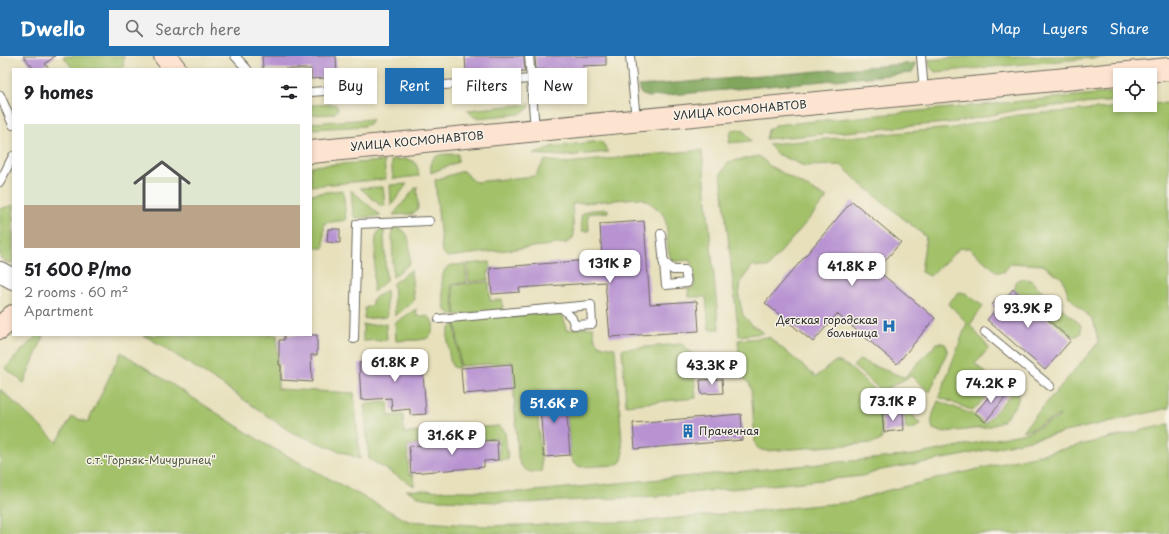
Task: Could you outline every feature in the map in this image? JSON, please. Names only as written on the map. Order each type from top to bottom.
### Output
[{"type":"main road","points":[[165,56],[174,68]]},
{"type":"main road","name":"УЛИЦА КОСМОНАВТОВ","points":[[312,152],[1169,69]]},
{"type":"main road","points":[[0,328],[12,317]]},
{"type":"street","points":[[0,272],[12,278]]},
{"type":"lane","points":[[235,56],[245,68]]},
{"type":"lane","points":[[529,56],[530,68]]},
{"type":"lane","points":[[630,56],[636,120]]},
{"type":"lane","points":[[921,56],[924,93]]},
{"type":"lane","points":[[444,85],[529,79]]},
{"type":"lane","points":[[312,92],[324,91]]},
{"type":"lane","points":[[0,95],[12,123]]},
{"type":"lane","points":[[533,104],[535,130]]},
{"type":"lane","points":[[0,182],[12,158]]},
{"type":"lane","points":[[354,339],[357,224],[430,220]]},
{"type":"lane","points":[[661,234],[664,261]]},
{"type":"lane","points":[[439,319],[562,308]]},
{"type":"lane","points":[[985,332],[1050,386]]},
{"type":"green space","points":[[63,56],[124,56],[123,68],[72,68]]},
{"type":"green space","points":[[975,56],[1115,56],[935,72],[931,68],[928,60]]},
{"type":"green space","points":[[915,63],[915,68],[912,73],[648,97],[641,94],[639,86]]},
{"type":"green space","points":[[1113,92],[1113,101],[1021,109],[957,122],[766,139],[768,130],[775,125]]},
{"type":"green space","points":[[1169,103],[1169,408],[960,456],[881,470],[863,476],[659,496],[525,503],[439,500],[422,498],[406,490],[524,492],[914,455],[1026,433],[1058,418],[1060,415],[1031,429],[1022,431],[1099,342],[1093,320],[1069,297],[1063,279],[1043,265],[1011,263],[1004,272],[997,272],[969,248],[960,248],[930,276],[921,272],[926,237],[860,183],[841,165],[804,166],[778,155],[768,144],[953,128],[1018,115],[1113,108],[1113,112],[1157,112],[1157,104]]},
{"type":"green space","points":[[332,104],[336,105],[338,108],[333,114],[312,115],[312,105]]},
{"type":"green space","points":[[530,104],[529,108],[520,114],[478,118],[474,117],[467,110]]},
{"type":"green space","points":[[372,119],[369,124],[364,126],[312,129],[312,123]]},
{"type":"green space","points":[[739,129],[744,131],[751,141],[729,143],[732,130]]},
{"type":"green space","points":[[601,141],[609,152],[565,156],[533,154],[551,147]]},
{"type":"green space","points":[[702,150],[719,329],[709,329],[706,297],[689,297],[688,289],[693,288],[695,285],[692,262],[688,260],[672,260],[669,254],[667,229],[664,217],[659,210],[643,199],[638,198],[572,204],[574,235],[573,238],[567,243],[447,257],[442,252],[435,180],[463,171],[475,182],[535,176],[545,160],[566,163]]},
{"type":"green space","points":[[458,154],[458,162],[431,173],[432,161],[434,158],[441,155]]},
{"type":"green space","points":[[759,156],[770,166],[827,198],[768,267],[758,267],[753,265],[741,281],[739,298],[743,315],[752,325],[764,333],[739,336],[721,174],[728,162]]},
{"type":"green space","points":[[407,159],[415,163],[419,176],[393,179],[391,160]]},
{"type":"green space","points":[[384,161],[386,179],[312,186],[312,166]]},
{"type":"green space","points":[[407,184],[391,206],[390,185]]},
{"type":"green space","points":[[417,186],[418,208],[413,214],[393,215]]},
{"type":"green space","points":[[383,187],[385,206],[382,207],[360,188]]},
{"type":"green space","points":[[343,190],[346,220],[324,223],[324,248],[312,248],[312,194]]},
{"type":"green space","points":[[351,190],[381,216],[355,218],[353,213]]},
{"type":"green space","points":[[12,205],[12,263],[6,262],[0,258],[0,209]]},
{"type":"green space","points":[[608,209],[608,212],[588,214],[589,231],[582,231],[582,215],[592,210]]},
{"type":"green space","points":[[392,227],[399,228],[407,234],[410,263],[393,277]]},
{"type":"green space","points":[[384,229],[386,281],[373,292],[376,237],[378,232]]},
{"type":"green space","points":[[490,262],[491,272],[488,272],[488,280],[469,282],[467,264]]},
{"type":"green space","points":[[465,264],[467,282],[451,285],[455,315],[445,310],[442,286],[443,274],[445,269],[449,266]]},
{"type":"green space","points":[[411,270],[414,301],[395,316],[393,283]]},
{"type":"green space","points":[[1019,279],[1030,280],[1080,324],[1081,333],[1077,336],[1070,335],[1015,290],[1015,282]]},
{"type":"green space","points":[[489,282],[490,301],[502,299],[503,310],[456,315],[452,285]]},
{"type":"green space","points":[[386,290],[387,317],[364,319],[365,308],[372,305],[372,300]]},
{"type":"green space","points":[[960,292],[965,293],[983,306],[970,325],[989,348],[975,364],[998,383],[973,411],[939,397],[967,323],[949,304]]},
{"type":"green space","points":[[416,309],[417,316],[426,316],[432,320],[433,331],[431,335],[422,340],[396,341],[395,323]]},
{"type":"green space","points":[[551,311],[558,313],[563,317],[566,330],[593,327],[598,344],[615,348],[623,456],[621,462],[616,465],[581,467],[574,464],[570,456],[565,390],[536,392],[542,472],[526,470],[519,462],[518,457],[512,362],[460,366],[456,320]]},
{"type":"green space","points":[[455,323],[459,368],[453,367],[448,349],[448,333],[450,328]]},
{"type":"green space","points":[[386,324],[387,340],[363,341],[363,325]]},
{"type":"green space","points":[[36,336],[44,336],[24,383],[5,368]]},
{"type":"green space","points":[[145,336],[277,336],[278,389],[354,393],[360,459],[291,432],[224,386]]},
{"type":"green space","points":[[769,337],[816,377],[834,362],[840,362],[849,367],[879,394],[881,440],[871,443],[767,451],[757,448],[755,442],[751,388],[749,383],[741,377],[738,340]]},
{"type":"green space","points":[[937,343],[945,344],[947,347],[947,352],[930,392],[911,376],[882,391],[853,366],[859,360],[903,377],[906,376]]},
{"type":"green space","points":[[682,344],[696,357],[703,359],[738,357],[739,376],[730,374],[720,375],[719,369],[694,372],[696,398],[626,405],[622,349]]},
{"type":"green space","name":"с.т.\"Горняк-Мичуринец\"","points":[[121,352],[267,445],[408,521],[487,526],[646,521],[852,502],[885,491],[1169,424],[1169,534],[0,534],[0,389],[57,442],[72,417],[88,422]]},
{"type":"green space","points":[[1017,387],[1019,395],[1016,405],[1002,421],[997,424],[982,428],[955,431],[941,432],[933,429],[932,418],[938,401],[974,415],[985,424]]},
{"type":"green space","points":[[883,396],[901,401],[920,424],[913,429],[906,429],[904,411],[883,411]]},
{"type":"green space","points":[[388,402],[389,416],[403,415],[404,433],[499,426],[505,431],[508,460],[499,460],[498,438],[407,445],[409,474],[413,475],[414,486],[369,459],[364,404]]},
{"type":"building","points":[[23,56],[55,56],[45,64],[48,68],[33,68]]},
{"type":"building","points":[[262,56],[336,56],[337,68],[324,68],[324,78],[312,79],[312,68],[263,68]]},
{"type":"building","points":[[465,56],[524,56],[525,71],[521,71],[521,68],[466,68]]},
{"type":"building","points":[[535,56],[606,56],[606,65],[583,66],[583,68],[536,68]]},
{"type":"building","points":[[852,201],[901,242],[877,270],[935,318],[897,364],[837,314],[813,342],[765,303]]},
{"type":"building","points":[[644,221],[650,304],[697,301],[699,331],[610,337],[605,282],[519,288],[520,292],[492,294],[490,268],[602,259],[600,224]]},
{"type":"building","points":[[328,229],[340,229],[340,243],[327,242]]},
{"type":"building","points":[[1013,289],[1071,340],[1045,370],[987,320],[996,309],[992,305],[999,297],[1003,301]]},
{"type":"building","points":[[317,335],[317,355],[311,355],[312,382],[281,380],[281,365],[279,365],[279,340],[284,340],[284,336]]},
{"type":"building","points":[[401,356],[401,360],[422,358],[426,414],[410,415],[410,409],[392,411],[391,398],[361,400],[359,363],[383,361],[382,358]]},
{"type":"building","points":[[512,364],[514,390],[463,394],[461,368]]},
{"type":"building","points":[[722,379],[723,393],[701,394],[700,380]]},
{"type":"building","points":[[997,387],[1007,395],[985,422],[975,413]]},
{"type":"building","points":[[565,392],[570,455],[544,457],[539,394]]},
{"type":"building","points":[[903,412],[904,430],[884,432],[882,414]]},
{"type":"building","name":"Прачечная","points":[[741,414],[743,440],[635,449],[633,423]]},
{"type":"building","points":[[497,440],[498,460],[484,461],[484,467],[411,473],[409,446]]},
{"type":"place","name":"Детская городская больница","points":[[889,326]]},
{"type":"place","name":"Прачечная","points":[[688,431]]}]
